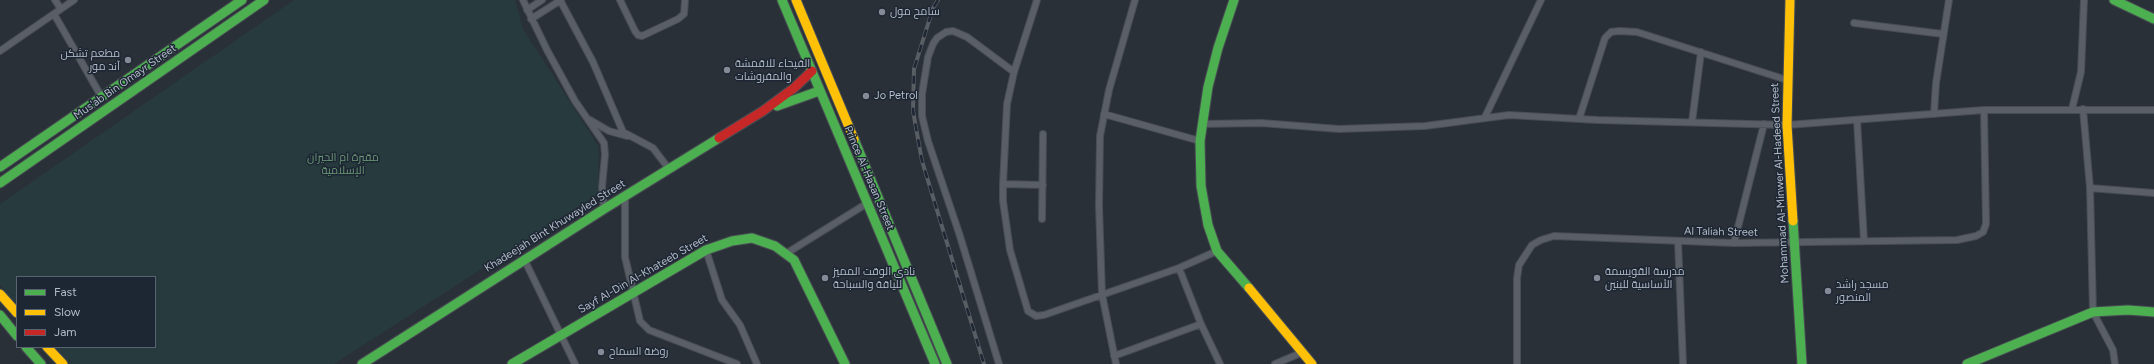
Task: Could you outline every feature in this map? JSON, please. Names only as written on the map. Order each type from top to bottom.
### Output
[{"type":"main road","name":"Mus'ab Bin Omayr Street","points":[[0,167],[242,0]]},
{"type":"main road","name":"Mus'ab Bin Omayr Street","points":[[0,184],[264,0]]},
{"type":"main road","name":"Prince Al-Hasan Street","points":[[782,0],[866,204],[935,364]]},
{"type":"main road","name":"Prince Al-Hasan Street","points":[[796,0],[948,364]]},
{"type":"main road","points":[[1234,0],[1218,48],[1208,87],[1200,141],[1201,186],[1208,225],[1217,251],[1312,364]]},
{"type":"main road","name":"Mohammad Al-Minwer Al-Hadeed Street","points":[[1790,0],[1786,80],[1787,125],[1802,364]]},
{"type":"main road","points":[[2114,0],[2154,19]]},
{"type":"main road","name":"Khadeejah Bint Khuwayled Street","points":[[362,364],[604,209],[763,111],[794,88],[812,71]]},
{"type":"main road","name":"Khadeejah Bint Khuwayled Street","points":[[763,111],[819,91]]},
{"type":"main road","name":"Sayf Al-Din Al-Khateeb Street","points":[[512,364],[706,250],[719,244],[752,238],[765,241],[786,252],[800,269],[845,364]]},
{"type":"main road","points":[[0,294],[16,312]]},
{"type":"main road","points":[[1967,364],[2093,312],[2128,310],[2154,312]]},
{"type":"main road","points":[[0,316],[16,335]]},
{"type":"main road","points":[[27,348],[40,364]]},
{"type":"main road","points":[[49,348],[63,364]]},
{"type":"street","points":[[55,0],[61,9]]},
{"type":"street","points":[[0,51],[74,0]]},
{"type":"street","points":[[523,0],[526,10],[575,101],[601,139],[604,147],[602,187],[604,209]]},
{"type":"street","points":[[526,10],[542,0]]},
{"type":"street","points":[[531,19],[561,0],[593,62],[622,129],[630,136]]},
{"type":"street","points":[[620,0],[635,31],[638,35],[642,36],[678,19],[684,14],[685,0]]},
{"type":"street","points":[[800,10],[803,0]]},
{"type":"street","points":[[1037,0],[1014,72],[1007,104],[1003,184],[1004,208],[1010,250],[1028,311],[1036,316],[1044,315],[1179,268],[1217,251]]},
{"type":"street","points":[[1116,364],[1102,294],[1099,206],[1100,136],[1104,114],[1135,0]]},
{"type":"street","points":[[1485,117],[1541,0]]},
{"type":"street","points":[[1934,114],[1943,34],[1949,0]]},
{"type":"street","points":[[2072,109],[2081,72],[2084,0]]},
{"type":"street","points":[[54,14],[101,96]]},
{"type":"street","points":[[1854,23],[1943,34]]},
{"type":"street","points":[[1579,119],[1605,38],[1611,32],[1629,30],[1786,80]]},
{"type":"street","points":[[999,364],[959,232],[928,141],[922,116],[922,94],[928,57],[933,44],[937,38],[946,32],[953,31],[967,38],[1014,72]]},
{"type":"street","points":[[1692,122],[1701,52]]},
{"type":"street","points":[[2083,109],[2090,188],[2093,312],[2112,350],[2115,364]]},
{"type":"street","points":[[1202,124],[1261,124],[1339,129],[1425,126],[1509,115],[1579,119],[1787,125],[1984,110],[2154,110]]},
{"type":"street","name":"Al Taliah Street","points":[[1518,364],[1517,278],[1519,265],[1532,245],[1541,240],[1554,236],[1734,243],[1795,243],[1957,240],[1976,236],[1983,232],[1986,224],[1984,110]]},
{"type":"street","points":[[1104,114],[1200,141]]},
{"type":"street","points":[[587,118],[609,131],[637,138],[653,148],[669,169]]},
{"type":"street","points":[[1857,120],[1864,241]]},
{"type":"street","points":[[1734,243],[1764,124]]},
{"type":"street","points":[[1042,219],[1043,134]]},
{"type":"street","points":[[1003,184],[1043,185]]},
{"type":"street","points":[[2090,188],[2154,193]]},
{"type":"street","points":[[625,196],[625,257],[640,321],[644,327],[737,364]]},
{"type":"street","points":[[786,252],[866,204]]},
{"type":"street","points":[[1678,241],[1683,364]]},
{"type":"street","points":[[706,250],[722,300],[740,325],[757,364]]},
{"type":"street","points":[[525,261],[562,334],[575,364]]},
{"type":"street","points":[[1179,268],[1201,324],[1220,364]]},
{"type":"street","points":[[1114,356],[1201,324]]},
{"type":"street","points":[[1274,364],[1303,352]]},
{"type":"green space","name":"مقبرة ام الحيران الإسلامية","points":[[294,0],[515,0],[523,29],[599,147],[598,194],[334,364],[69,364],[55,348],[156,348],[156,276],[16,276],[16,304],[0,285],[0,204]]},
{"type":"railway","points":[[938,0],[933,8],[914,69],[913,111],[922,161],[984,364]]},
{"type":"traffic: fast","points":[[0,167],[242,0]]},
{"type":"traffic: fast","points":[[0,183],[264,0]]},
{"type":"traffic: fast","points":[[782,0],[935,364]]},
{"type":"traffic: fast","points":[[1234,0],[1218,48],[1208,87],[1200,141],[1201,186],[1208,225],[1217,251],[1249,288]]},
{"type":"traffic: fast","points":[[2114,0],[2154,19]]},
{"type":"traffic: fast","points":[[777,106],[819,91]]},
{"type":"traffic: fast","points":[[362,364],[604,209],[719,138]]},
{"type":"traffic: fast","points":[[854,139],[947,364]]},
{"type":"traffic: fast","points":[[1793,221],[1802,364]]},
{"type":"traffic: fast","points":[[512,364],[706,250],[732,241],[752,238],[775,246],[794,260],[845,364]]},
{"type":"traffic: fast","points":[[1967,364],[2093,312],[2128,310],[2154,312]]},
{"type":"traffic: fast","points":[[0,315],[16,335]]},
{"type":"traffic: fast","points":[[27,348],[41,364]]},
{"type":"traffic: slow","points":[[796,0],[854,139]]},
{"type":"traffic: slow","points":[[1790,0],[1787,125],[1793,221]]},
{"type":"traffic: slow","points":[[1249,288],[1312,364]]},
{"type":"traffic: slow","points":[[0,294],[16,312]]},
{"type":"traffic: slow","points":[[48,348],[63,364]]},
{"type":"traffic: jam","points":[[719,138],[763,111],[794,88],[812,71]]},
{"type":"place","name":"سامح مول","points":[[882,12]]},
{"type":"place","name":"مطعم تشكن آند مور","points":[[128,60]]},
{"type":"place","name":"الفيحاء للاقمشة والمفروشات","points":[[727,70]]},
{"type":"place","name":"Jo Petrol","points":[[866,96]]},
{"type":"place","name":"نادي الوقت المميز للياقة والسباحة","points":[[825,278]]},
{"type":"place","name":"مدرسة القويسمة الأساسية للبنين","points":[[1597,278]]},
{"type":"place","name":"مسجد راشد المنصور","points":[[1828,291]]},
{"type":"place","name":"روضة السماح","points":[[601,352]]}]
